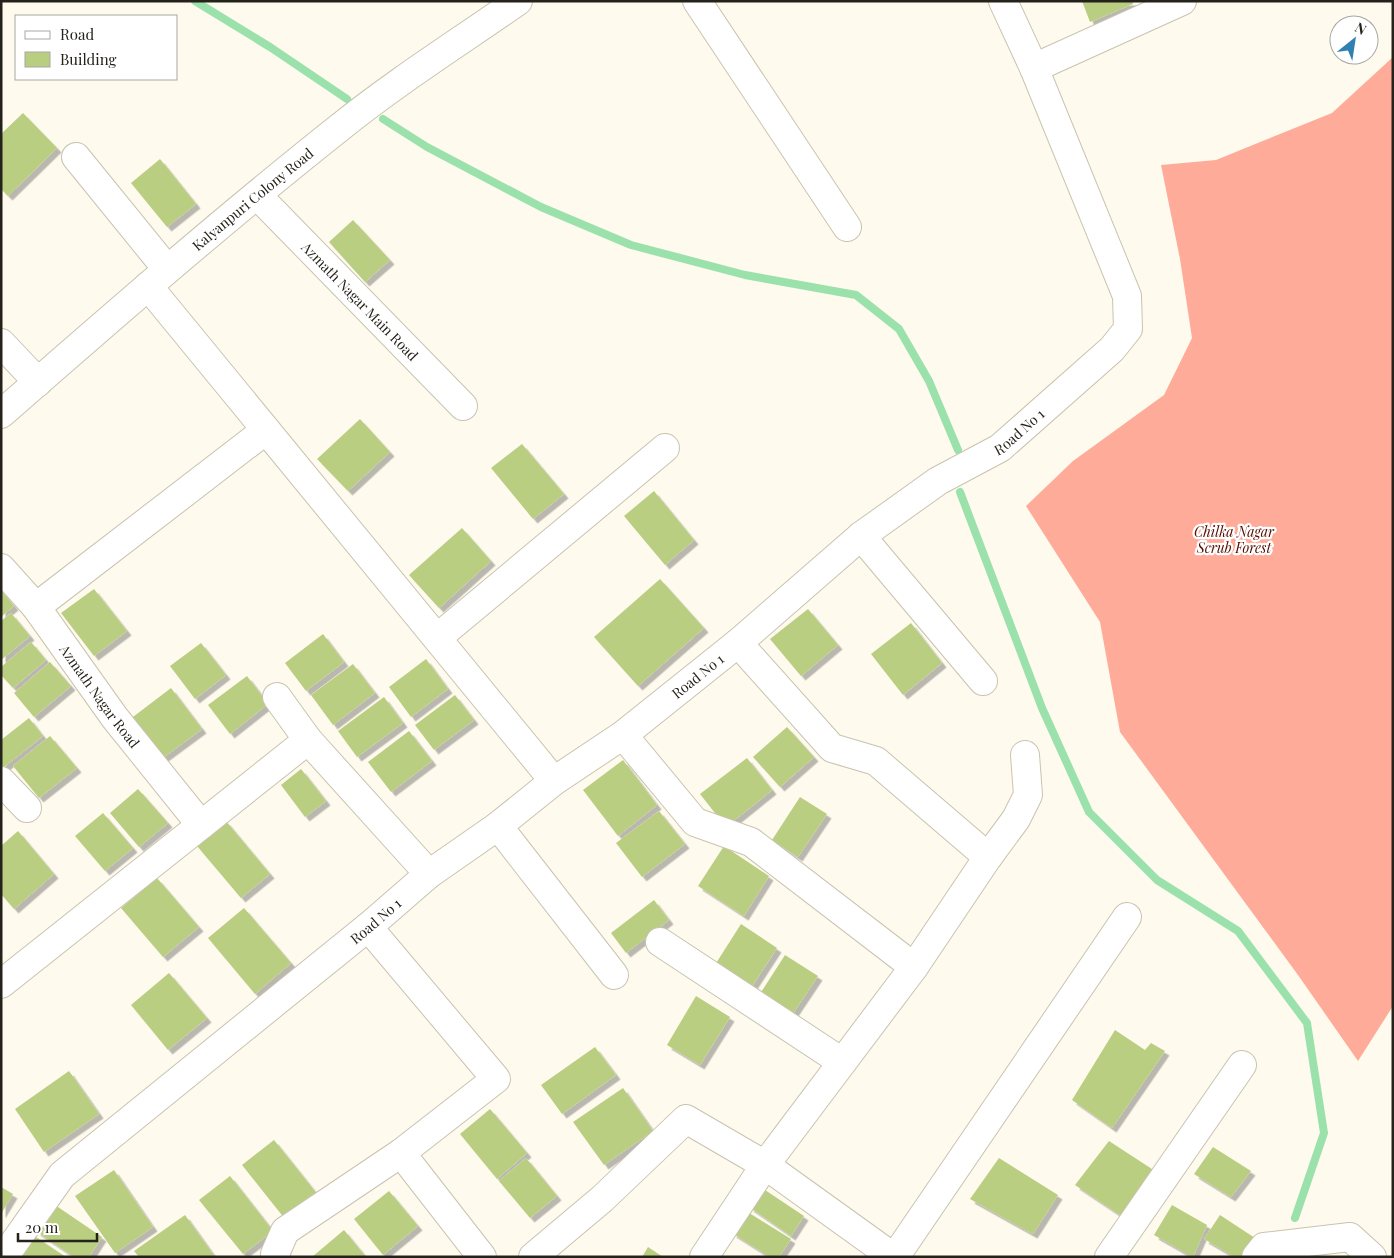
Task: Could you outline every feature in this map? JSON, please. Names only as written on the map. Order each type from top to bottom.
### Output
[{"type":"street","name":"Kalyanpuri Colony Road","points":[[1,414],[158,277],[340,127],[391,89],[518,1]]},
{"type":"street","points":[[697,1],[847,228]]},
{"type":"street","name":"Road No 1","points":[[4,1257],[62,1175],[368,927],[429,874],[498,826],[554,781],[622,735],[738,643],[861,536],[938,481],[1000,448],[1112,349],[1128,329],[1128,296],[1034,68],[1002,1]]},
{"type":"street","points":[[1034,68],[1182,1]]},
{"type":"street","points":[[76,157],[266,430],[554,781]]},
{"type":"street","name":"Azmath Nagar Main Road","points":[[257,195],[463,406]]},
{"type":"street","points":[[1,343],[38,382]]},
{"type":"street","points":[[36,607],[266,430]]},
{"type":"street","points":[[437,638],[665,448]]},
{"type":"street","points":[[861,536],[983,681]]},
{"type":"street","name":"Azmath Nagar Road","points":[[1,568],[36,607],[116,718],[201,825]]},
{"type":"street","points":[[738,643],[832,748],[876,761],[988,857]]},
{"type":"street","points":[[277,697],[308,740],[429,874]]},
{"type":"street","points":[[622,735],[695,822],[751,842],[914,967]]},
{"type":"street","points":[[1,984],[308,740]]},
{"type":"street","points":[[704,1257],[765,1165],[914,967],[1016,819],[1028,794],[1025,755]]},
{"type":"street","points":[[1,781],[27,808]]},
{"type":"street","points":[[498,826],[614,975]]},
{"type":"street","points":[[533,1257],[602,1199],[686,1119],[765,1165],[894,1257],[1127,917]]},
{"type":"street","points":[[276,1257],[275,1254],[285,1231],[401,1153],[496,1079],[368,927]]},
{"type":"street","points":[[660,942],[842,1062]]},
{"type":"street","points":[[1109,1257],[1242,1065]]},
{"type":"street","points":[[401,1153],[482,1257]]},
{"type":"street","points":[[1260,1252],[1350,1237],[1372,1257]]},
{"type":"green space","name":"Chilka Nagar Scrub Forest","points":[[1393,57],[1393,1006],[1358,1061],[1298,975],[1120,732],[1100,622],[1026,506],[1073,461],[1164,395],[1192,338],[1180,259],[1161,165],[1216,160],[1332,113]]},
{"type":"building","points":[[1082,1],[1132,1],[1133,4],[1090,22]]},
{"type":"building","points":[[23,113],[57,148],[8,196],[1,189],[1,134]]},
{"type":"building","points":[[160,159],[196,204],[167,227],[131,183]]},
{"type":"building","points":[[353,220],[390,260],[365,282],[329,242]]},
{"type":"building","points":[[360,419],[390,452],[348,491],[317,459]]},
{"type":"building","points":[[522,444],[564,494],[533,519],[491,468]]},
{"type":"building","points":[[654,491],[694,540],[665,565],[624,516]]},
{"type":"building","points":[[462,528],[491,561],[439,608],[409,575]]},
{"type":"building","points":[[660,579],[704,628],[638,686],[594,637]]},
{"type":"building","points":[[94,589],[127,631],[94,656],[61,613]]},
{"type":"building","points":[[1,590],[14,606],[1,617]]},
{"type":"building","points":[[808,609],[838,645],[801,676],[770,639]]},
{"type":"building","points":[[11,613],[30,636],[1,660],[1,621]]},
{"type":"building","points":[[911,623],[942,663],[903,695],[871,654]]},
{"type":"building","points":[[323,634],[344,662],[306,691],[285,663]]},
{"type":"building","points":[[31,642],[46,660],[13,688],[1,675],[1,667]]},
{"type":"building","points":[[201,643],[226,675],[195,699],[170,666]]},
{"type":"building","points":[[426,659],[448,689],[411,717],[389,687]]},
{"type":"building","points":[[50,662],[71,686],[34,717],[14,693]]},
{"type":"building","points":[[353,664],[375,693],[333,725],[311,695]]},
{"type":"building","points":[[247,676],[268,704],[230,734],[208,705]]},
{"type":"building","points":[[171,688],[202,729],[160,760],[129,720]]},
{"type":"building","points":[[455,695],[474,720],[434,750],[415,725]]},
{"type":"building","points":[[384,697],[403,723],[357,757],[338,731]]},
{"type":"building","points":[[29,718],[43,736],[4,767],[1,764],[1,740]]},
{"type":"building","points":[[787,727],[814,757],[780,787],[753,757]]},
{"type":"building","points":[[409,731],[432,761],[391,792],[368,762]]},
{"type":"building","points":[[50,736],[77,768],[39,798],[13,766]]},
{"type":"building","points":[[747,758],[772,790],[726,827],[700,794]]},
{"type":"building","points":[[623,760],[657,805],[618,836],[583,790]]},
{"type":"building","points":[[301,769],[326,801],[305,817],[281,785]]},
{"type":"building","points":[[138,789],[168,823],[139,847],[110,813]]},
{"type":"building","points":[[800,797],[827,814],[798,857],[772,840]]},
{"type":"building","points":[[659,811],[685,844],[642,877],[616,843]]},
{"type":"building","points":[[103,813],[133,848],[105,871],[75,836]]},
{"type":"building","points":[[226,821],[270,874],[241,898],[197,846]]},
{"type":"building","points":[[18,831],[54,874],[14,909],[1,894],[1,846]]},
{"type":"building","points":[[724,846],[769,876],[744,916],[698,886]]},
{"type":"building","points":[[157,878],[199,927],[163,957],[121,908]]},
{"type":"building","points":[[654,900],[669,920],[626,953],[611,933]]},
{"type":"building","points":[[244,908],[291,963],[255,994],[208,938]]},
{"type":"building","points":[[741,924],[777,948],[749,991],[713,968]]},
{"type":"building","points":[[785,955],[818,976],[790,1018],[758,997]]},
{"type":"building","points":[[169,973],[207,1018],[168,1050],[131,1005]]},
{"type":"building","points":[[696,996],[730,1017],[700,1065],[667,1045]]},
{"type":"building","points":[[1115,1030],[1145,1050],[1151,1043],[1165,1051],[1112,1128],[1072,1100]]},
{"type":"building","points":[[595,1047],[616,1075],[562,1114],[541,1085]]},
{"type":"building","points":[[69,1071],[99,1114],[44,1152],[15,1109]]},
{"type":"building","points":[[623,1088],[653,1131],[604,1165],[573,1122]]},
{"type":"building","points":[[490,1109],[527,1153],[497,1179],[460,1134]]},
{"type":"building","points":[[274,1140],[317,1194],[285,1219],[242,1165]]},
{"type":"building","points":[[1109,1141],[1155,1171],[1123,1217],[1075,1185]]},
{"type":"building","points":[[1213,1147],[1251,1171],[1231,1197],[1194,1174]]},
{"type":"building","points":[[526,1158],[557,1196],[530,1218],[499,1181]]},
{"type":"building","points":[[999,1158],[1058,1195],[1033,1234],[970,1199]]},
{"type":"building","points":[[114,1170],[153,1227],[115,1253],[75,1196]]},
{"type":"building","points":[[230,1176],[273,1231],[243,1254],[199,1200]]},
{"type":"building","points":[[1,1187],[13,1194],[1,1214]]},
{"type":"building","points":[[762,1188],[804,1216],[791,1236],[749,1207]]},
{"type":"building","points":[[389,1191],[418,1226],[383,1255],[354,1219]]},
{"type":"building","points":[[55,1205],[102,1237],[89,1257],[74,1257],[36,1231]]},
{"type":"building","points":[[1172,1205],[1207,1225],[1193,1257],[1154,1235]]},
{"type":"building","points":[[746,1211],[791,1239],[779,1257],[770,1257],[732,1233]]},
{"type":"building","points":[[185,1215],[215,1257],[139,1257],[134,1251]]},
{"type":"building","points":[[1220,1215],[1258,1240],[1247,1257],[1235,1257],[1204,1239]]},
{"type":"building","points":[[344,1230],[366,1257],[312,1257]]},
{"type":"building","points":[[36,1237],[66,1257],[22,1257]]},
{"type":"building","points":[[648,1247],[663,1257],[642,1257]]},
{"type":"waterway","points":[[195,1],[270,47],[347,99]]},
{"type":"waterway","points":[[383,119],[427,147],[541,207],[631,245],[745,275],[856,295],[899,329],[929,381],[958,450]]},
{"type":"waterway","points":[[960,492],[1042,708],[1089,812],[1157,880],[1238,931],[1307,1023],[1324,1133],[1295,1218]]}]
